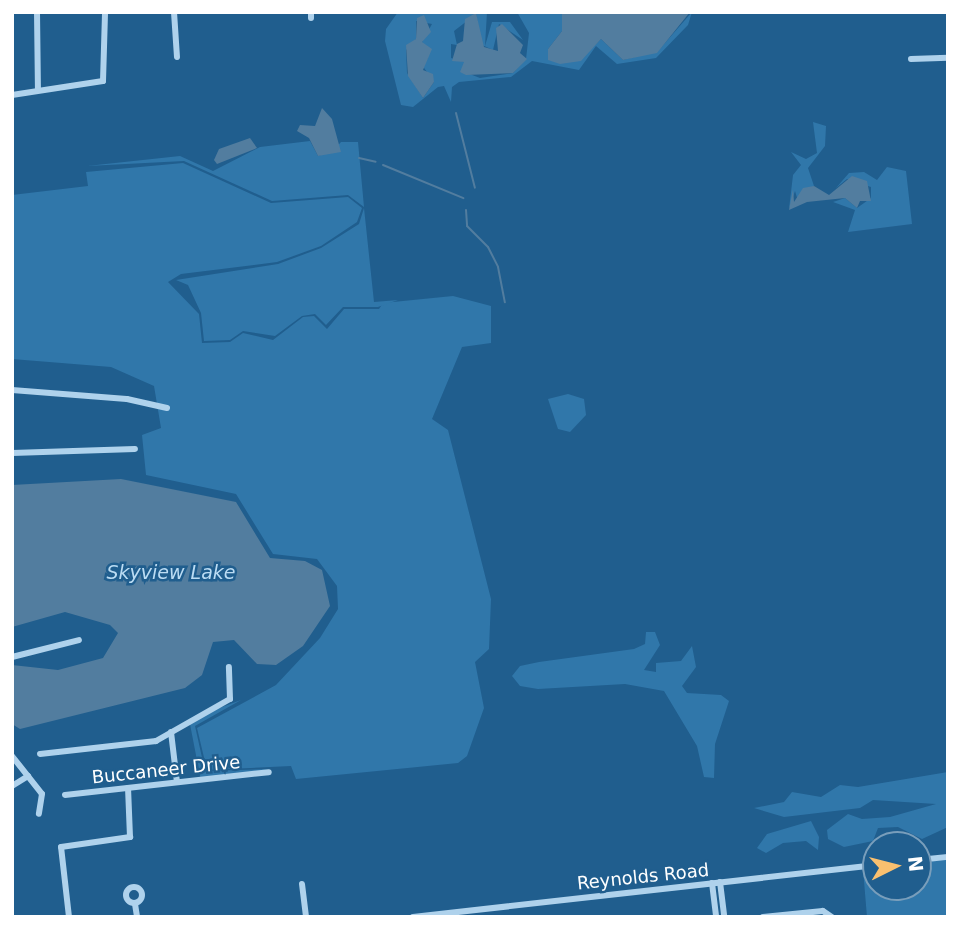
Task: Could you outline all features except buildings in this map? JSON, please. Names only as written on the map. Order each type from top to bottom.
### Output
[{"type":"street","points":[[37,12],[38,89]]},
{"type":"street","points":[[12,96],[38,89],[105,79],[105,12]]},
{"type":"street","points":[[174,12],[177,57]]},
{"type":"street","points":[[911,59],[948,58]]},
{"type":"street","points":[[12,390],[127,399],[167,408]]},
{"type":"street","points":[[12,453],[135,449]]},
{"type":"street","points":[[12,657],[79,639]]},
{"type":"street","points":[[40,754],[153,742],[230,699],[229,667]]},
{"type":"street","points":[[171,732],[177,782]]},
{"type":"street","points":[[12,756],[44,799],[39,814]]},
{"type":"street","name":"Buccaneer Drive","points":[[65,794],[269,772]]},
{"type":"street","points":[[12,786],[28,776]]},
{"type":"street","points":[[69,917],[61,847],[130,837],[128,788]]},
{"type":"street","name":"Reynolds Road","points":[[413,917],[862,867]]},
{"type":"street","points":[[716,883],[716,917]]},
{"type":"street","points":[[716,883],[724,917]]},
{"type":"street","points":[[302,884],[306,917]]},
{"type":"street","points":[[135,904],[137,917]]},
{"type":"street","points":[[763,917],[822,911],[832,917]]},
{"type":"shaded area","points":[[398,12],[487,12],[485,46],[492,22],[510,22],[523,40],[499,24],[493,50],[482,45],[476,14],[454,31],[457,45],[451,44],[451,58],[464,62],[467,73],[480,78],[513,73],[526,59],[529,33],[517,12],[562,12],[562,31],[548,49],[548,60],[579,61],[601,39],[623,60],[658,51],[692,12],[688,25],[656,58],[617,64],[596,46],[579,70],[532,61],[511,77],[459,82],[452,87],[451,102],[444,86],[438,87],[413,107],[401,105],[385,41],[386,29]],"holes":[[[416,21],[432,24],[422,42],[428,58],[422,65],[434,82],[423,98],[407,73],[406,50],[416,39]]]},
{"type":"shaded area","points":[[813,122],[826,126],[825,146],[808,168],[814,186],[798,201],[795,191],[789,209],[793,175],[801,165],[791,152],[806,159],[817,153]]},
{"type":"shaded area","points":[[310,141],[318,156],[333,151],[341,142],[358,142],[364,207],[348,195],[272,201],[184,161],[87,166],[180,156],[213,171],[260,147]]},
{"type":"shaded area","points":[[183,163],[271,203],[348,197],[362,208],[357,222],[321,246],[277,262],[181,274],[168,282],[199,314],[202,343],[230,342],[243,333],[273,340],[303,317],[314,316],[327,329],[344,309],[379,309],[383,303],[453,296],[491,306],[491,343],[462,347],[432,419],[448,430],[491,599],[489,649],[475,662],[484,708],[467,756],[458,763],[296,779],[291,766],[207,770],[197,728],[276,685],[320,638],[338,609],[337,586],[317,559],[273,554],[236,494],[146,475],[142,435],[161,428],[154,386],[111,367],[12,359],[12,195],[88,186],[86,172]]},
{"type":"shaded area","points":[[887,167],[906,171],[912,224],[848,232],[855,210],[833,202],[845,198],[857,208],[871,198],[871,187],[847,179],[836,188],[849,173],[864,172],[877,180]]},
{"type":"shaded area","points":[[364,208],[374,302],[398,300],[378,307],[343,307],[326,325],[315,314],[302,316],[275,336],[243,331],[230,340],[204,341],[201,313],[188,285],[176,280],[278,264],[321,248],[359,224]]},
{"type":"shaded area","points":[[568,394],[584,399],[586,415],[570,432],[558,429],[548,399]]},
{"type":"shaded area","points":[[646,632],[655,632],[660,645],[644,670],[656,672],[656,663],[681,661],[692,646],[696,667],[682,686],[687,693],[721,695],[729,701],[715,744],[714,778],[704,777],[697,746],[664,691],[625,684],[538,689],[520,686],[512,676],[520,666],[634,649],[645,644]]},
{"type":"shaded area","points":[[241,700],[195,726],[205,771],[270,769],[201,781],[189,719]]},
{"type":"shaded area","points":[[948,772],[948,827],[932,834],[932,831],[906,831],[898,827],[862,831],[862,843],[844,847],[828,839],[827,830],[848,814],[862,819],[890,817],[936,804],[873,800],[860,808],[784,817],[754,808],[784,802],[792,792],[821,797],[840,785],[858,787]]},
{"type":"shaded area","points":[[811,821],[819,837],[818,850],[806,841],[783,843],[766,853],[757,848],[767,834]]},
{"type":"shaded area","points":[[948,859],[948,917],[867,917],[866,901],[932,901],[932,861]]},
{"type":"water","points":[[562,12],[690,12],[657,53],[623,60],[601,39],[581,61],[560,64],[548,60],[548,49],[562,31]]},
{"type":"water","points":[[476,13],[484,47],[498,51],[496,28],[502,24],[523,45],[520,53],[527,59],[513,73],[466,75],[460,72],[464,62],[452,61],[457,44],[463,41],[465,19]]},
{"type":"water","points":[[424,15],[431,32],[422,42],[432,49],[423,70],[433,74],[434,82],[423,98],[408,76],[406,45],[416,39],[417,18]]},
{"type":"water","points":[[322,108],[332,119],[341,152],[318,156],[309,138],[297,131],[300,125],[315,126]]},
{"type":"water","points":[[250,138],[257,148],[217,164],[214,160],[219,149]]},
{"type":"water","points":[[852,176],[867,181],[871,201],[860,201],[857,208],[845,198],[807,202],[789,210],[793,189],[794,202],[803,188],[814,186],[829,195]]},
{"type":"water","name":"Skyview Lake","points":[[121,479],[236,502],[270,558],[305,561],[322,570],[330,606],[303,646],[276,665],[257,664],[234,640],[213,642],[202,675],[185,688],[20,729],[12,724],[12,665],[58,670],[103,658],[118,633],[110,625],[65,612],[12,627],[12,485]]},
{"type":"waterway","points":[[456,113],[475,188]]},
{"type":"waterway","points":[[359,158],[376,162]]},
{"type":"waterway","points":[[383,165],[463,198]]},
{"type":"waterway","points":[[466,210],[467,226],[488,247],[498,267],[505,302]]}]
